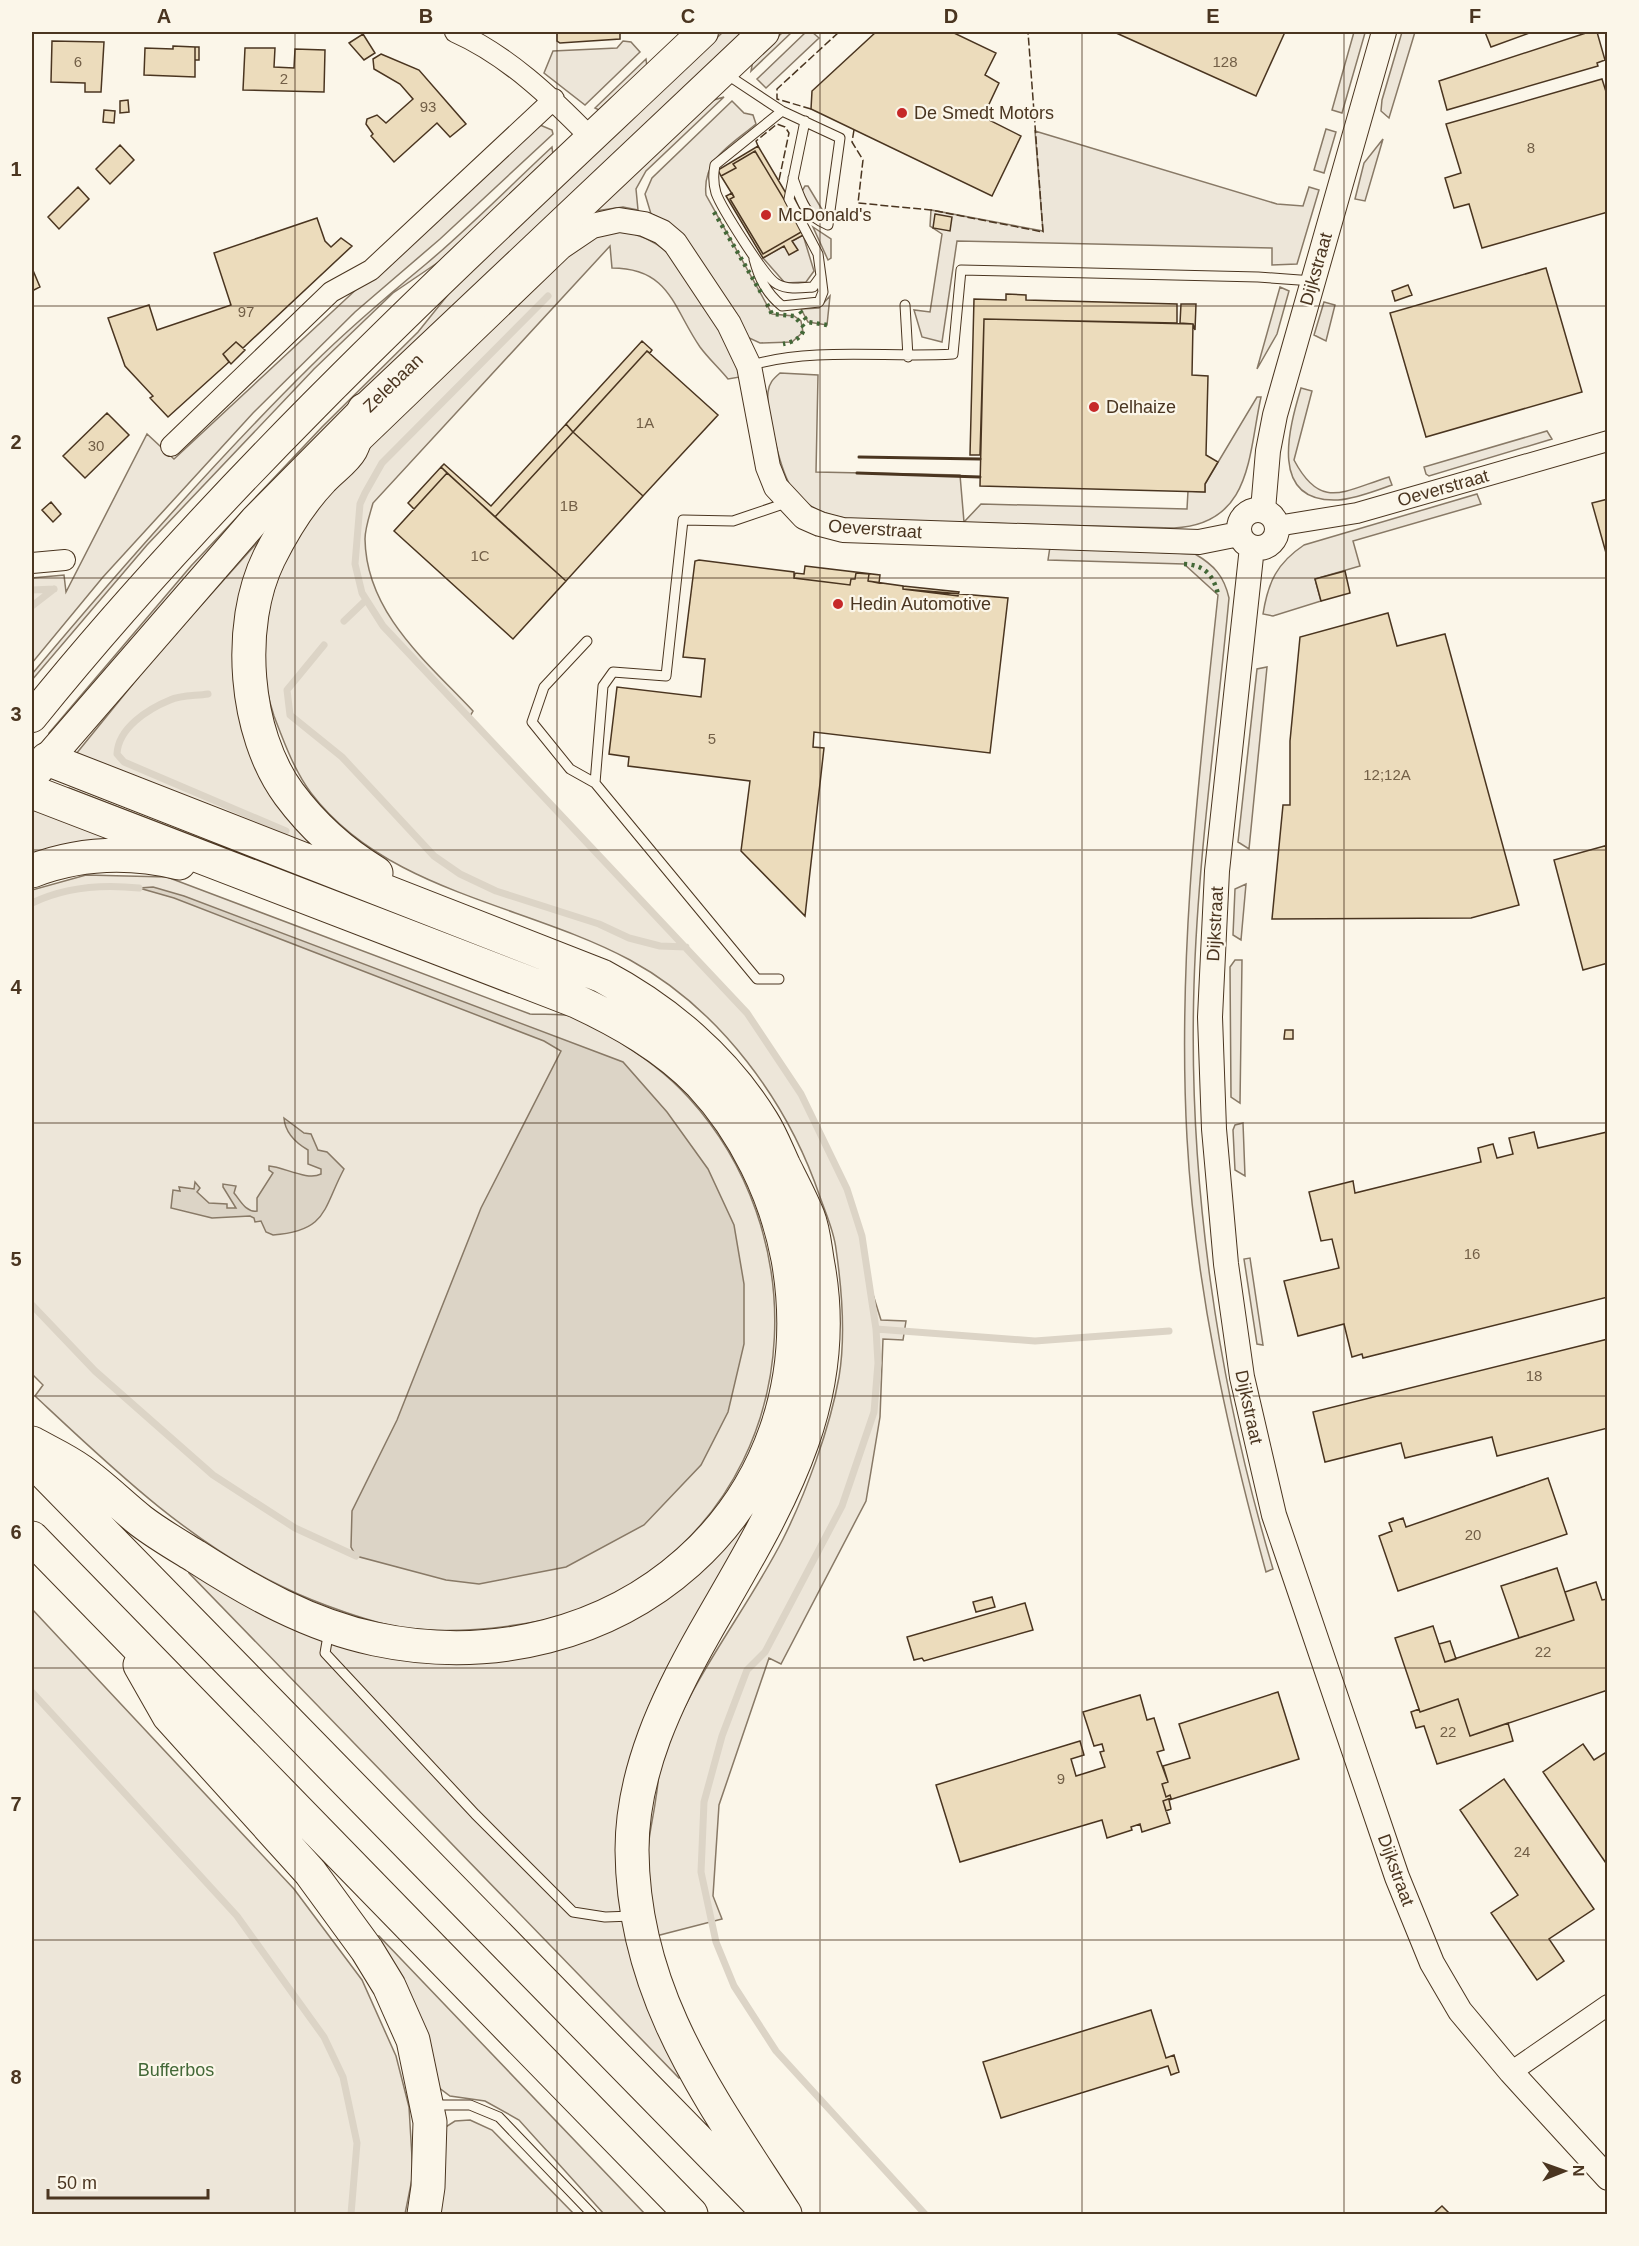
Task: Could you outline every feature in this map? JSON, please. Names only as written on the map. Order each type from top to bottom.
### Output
[{"type":"highway","points":[[364,410],[351,449],[321,480],[281,536],[268,559],[250,621],[248,648],[254,706],[269,755],[288,793],[341,849],[374,872],[587,956],[647,990],[660,1011]]},
{"type":"highway","points":[[37,763],[546,952],[610,980],[660,1011],[698,1042],[734,1082],[763,1122],[809,1219],[824,1297],[823,1360],[810,1420],[789,1481],[672,1690],[648,1753],[637,1799],[632,1848],[636,1916],[651,1977],[676,2035],[711,2099],[785,2214]]},
{"type":"highway","points":[[32,792],[576,1001],[639,1035],[671,1058],[700,1084],[743,1141],[767,1186],[783,1234],[792,1286],[794,1330],[785,1396],[767,1452],[746,1493],[717,1531],[679,1571],[638,1600],[601,1620],[546,1639],[488,1649],[437,1648],[377,1640],[329,1628],[239,1585],[143,1523],[80,1470],[32,1443]]},
{"type":"highway","points":[[32,871],[63,861],[95,856],[158,858],[215,876],[528,995],[576,1001]]},
{"type":"highway","points":[[32,1460],[770,2214]]},
{"type":"highway","points":[[32,1538],[691,2214]]},
{"type":"highway","points":[[117,1624],[169,1716],[309,1872],[368,1950],[389,1986],[413,2040],[428,2105],[430,2122],[428,2187],[424,2214]]},
{"type":"main road","points":[[32,717],[162,562],[215,506],[435,285],[703,32]]},
{"type":"main road","name":"Zelebaan","points":[[37,763],[255,520],[364,410],[764,32]]},
{"type":"street","points":[[455,32],[479,42],[554,99],[591,138]]},
{"type":"street","name":"Dijkstraat","points":[[1270,518],[1268,451],[1275,415],[1384,32]]},
{"type":"street","points":[[171,446],[331,292],[371,270],[554,99]]},
{"type":"street","name":"Oeverstraat","points":[[351,449],[561,247],[592,226],[619,220],[644,224],[662,232],[675,243],[735,337],[749,366],[768,467],[776,487],[804,517],[820,525],[843,530],[1199,542],[1246,540],[1270,543],[1275,538],[1270,518],[1357,513],[1608,441]]},
{"type":"street","points":[[1246,540],[1243,516],[1253,510],[1270,518]]},
{"type":"street","name":"Dijkstraat","points":[[1246,540],[1217,870],[1210,1017],[1214,1128],[1226,1264],[1242,1377],[1274,1515],[1397,1877],[1432,1963],[1460,2011],[1511,2072],[1608,2178]]},
{"type":"street","points":[[32,563],[65,560]]},
{"type":"street","points":[[1511,2072],[1608,2005]]},
{"type":"lane","points":[[722,72],[782,111],[840,138],[828,225],[813,219],[801,201],[792,175]]},
{"type":"lane","points":[[782,111],[715,165],[713,177],[716,194],[754,259],[758,276],[772,298],[782,306],[819,302],[823,292],[818,254],[789,199],[792,175],[805,121]]},
{"type":"lane","points":[[754,259],[765,269],[774,283],[785,288],[813,287],[821,276]]},
{"type":"lane","points":[[749,366],[794,356],[908,357],[953,354],[961,270],[1258,276],[1313,281]]},
{"type":"lane","points":[[905,305],[908,357]]},
{"type":"lane","points":[[596,783],[603,686],[613,672],[666,676],[683,520],[733,521],[789,502]]},
{"type":"lane","points":[[587,641],[544,687],[532,722],[570,768],[596,783],[757,978],[779,979]]},
{"type":"lane","points":[[329,1628],[325,1653],[476,1814],[573,1912],[605,1917],[636,1916]]},
{"type":"lane","points":[[428,2105],[470,2105],[499,2117],[592,2214]]},
{"type":"green space","points":[[723,32],[745,32],[49,738],[49,733],[191,566],[322,427],[418,332],[459,281]]},
{"type":"green space","points":[[783,32],[792,32],[751,71],[753,60]]},
{"type":"green space","points":[[806,32],[812,32],[819,38],[766,88],[757,79]]},
{"type":"green space","points":[[1354,32],[1365,33],[1342,113],[1332,110]]},
{"type":"green space","points":[[1402,32],[1415,32],[1389,118],[1381,111],[1382,100]]},
{"type":"green space","points":[[623,41],[631,42],[640,52],[585,105],[544,73],[553,51],[617,48]]},
{"type":"green space","points":[[646,59],[647,67],[599,110],[595,108]]},
{"type":"green space","points":[[724,97],[646,171],[636,189],[638,210],[623,207],[595,211],[707,102]]},
{"type":"green space","points":[[732,101],[744,113],[753,115],[756,124],[728,146],[713,162],[706,182],[706,195],[772,314],[794,316],[801,321],[803,332],[792,342],[760,343],[747,337],[658,217],[651,214],[645,194],[652,178]]},
{"type":"green space","points":[[540,125],[552,130],[553,134],[440,239],[355,312],[253,413],[103,577],[32,663],[32,578],[64,575],[66,592],[147,434],[174,459],[361,285]]},
{"type":"green space","points":[[1326,129],[1336,132],[1324,173],[1314,170]]},
{"type":"green space","points":[[1035,131],[1277,204],[1303,206],[1309,187],[1319,190],[1297,264],[1272,265],[1272,248],[957,241],[942,342],[922,337],[914,310],[930,312],[942,234],[930,226],[931,210],[1043,231]]},
{"type":"green space","points":[[1383,139],[1365,201],[1355,199],[1364,163]]},
{"type":"green space","points":[[552,147],[553,155],[443,259],[393,293],[314,369],[147,545],[32,680],[32,674],[133,556],[274,403],[339,339],[458,236]]},
{"type":"green space","points":[[805,186],[808,186],[823,211],[823,215],[812,210],[802,191]]},
{"type":"green space","points":[[813,227],[831,239],[831,258],[828,260]]},
{"type":"green space","points":[[626,231],[646,238],[659,246],[687,275],[719,326],[740,377],[728,379],[706,355],[668,293],[658,283],[646,275],[631,270],[612,268],[610,246],[373,503],[365,539],[368,566],[387,613],[419,655],[473,711],[469,718],[747,1013],[801,1094],[847,1189],[862,1236],[870,1285],[881,1320],[906,1321],[903,1340],[883,1339],[880,1417],[866,1501],[781,1664],[769,1658],[719,1805],[713,1896],[722,1919],[656,1936],[649,1882],[648,1850],[661,1765],[685,1706],[768,1567],[792,1521],[816,1460],[835,1397],[843,1329],[840,1280],[832,1229],[806,1162],[770,1093],[747,1061],[693,1004],[663,980],[630,960],[590,941],[417,875],[378,853],[342,826],[311,793],[294,765],[274,716],[268,693],[264,645],[272,597],[289,552],[314,511],[344,473],[377,438],[577,246],[603,233]]},
{"type":"green space","points":[[803,235],[814,271],[806,282],[785,283],[763,258]]},
{"type":"green space","points":[[1280,287],[1289,291],[1277,334],[1257,369]]},
{"type":"green space","points":[[830,296],[827,325],[808,322],[801,309],[819,308]]},
{"type":"green space","points":[[1324,302],[1335,305],[1326,341],[1314,335]]},
{"type":"green space","points":[[780,373],[818,375],[816,472],[960,475],[964,522],[981,504],[1187,509],[1188,491],[1205,492],[1205,484],[1257,397],[1261,397],[1242,483],[1232,500],[1219,514],[1200,524],[1174,528],[859,520],[831,515],[814,508],[799,497],[788,482],[775,443],[768,401],[769,386]]},
{"type":"green space","points":[[1301,388],[1312,391],[1294,460],[1304,476],[1314,486],[1334,493],[1389,477],[1392,485],[1338,500],[1316,498],[1301,489],[1292,476],[1289,442]]},
{"type":"green space","points":[[1547,431],[1552,439],[1429,476],[1426,474],[1424,467]]},
{"type":"green space","points":[[1477,494],[1481,504],[1353,541],[1360,566],[1315,579],[1321,601],[1273,616],[1263,614],[1275,574],[1287,559],[1304,545]]},
{"type":"green space","points":[[273,525],[236,654],[336,859],[76,754],[154,658]]},
{"type":"green space","points":[[1050,547],[1195,554],[1208,562],[1217,572],[1229,598],[1196,936],[1193,1059],[1196,1132],[1210,1280],[1236,1426],[1273,1569],[1266,1572],[1238,1465],[1215,1357],[1197,1248],[1187,1138],[1185,1002],[1187,934],[1197,798],[1218,595],[1184,564],[1048,560]]},
{"type":"green space","points":[[1267,667],[1249,849],[1238,842],[1257,669]]},
{"type":"green space","points":[[69,788],[575,983],[625,1008],[658,1027],[702,1062],[742,1107],[772,1157],[794,1210],[808,1266],[812,1323],[807,1381],[794,1438],[771,1493],[734,1558],[674,1654],[657,1687],[632,1758],[622,1821],[622,1888],[632,1954],[641,1986],[653,2015],[683,2069],[685,2075],[679,2078],[189,1573],[188,1569],[190,1566],[223,1590],[250,1605],[312,1630],[361,1644],[416,1654],[469,1658],[521,1654],[570,1643],[617,1625],[661,1599],[702,1564],[739,1522],[771,1470],[792,1413],[803,1353],[803,1292],[790,1224],[764,1159],[726,1100],[702,1074],[677,1050],[651,1030],[623,1013],[561,983],[71,795],[66,792]]},
{"type":"green space","points":[[32,807],[143,846],[32,860]]},
{"type":"green space","points":[[86,875],[167,877],[530,1014],[580,1018],[650,1062],[689,1098],[728,1151],[756,1211],[771,1273],[774,1337],[765,1400],[743,1461],[709,1515],[661,1563],[609,1599],[558,1617],[508,1626],[458,1630],[412,1629],[382,1623],[296,1593],[214,1548],[122,1476],[35,1396],[43,1385],[32,1374],[32,890]]},
{"type":"green space","points":[[1246,884],[1241,940],[1233,935],[1235,889]]},
{"type":"green space","points":[[1235,960],[1242,960],[1240,1103],[1231,1097],[1230,967]]},
{"type":"green space","points":[[1243,1123],[1245,1176],[1235,1170],[1233,1130],[1235,1125]]},
{"type":"green space","points":[[1250,1258],[1263,1345],[1257,1344],[1244,1259]]},
{"type":"green space","name":"Bufferbos","points":[[32,1609],[294,1889],[362,1980],[396,2056],[409,2107],[413,2174],[405,2214],[32,2214]]},
{"type":"green space","points":[[374,1936],[379,1936],[645,2214],[604,2214],[519,2120],[485,2101],[450,2096],[434,2084]]},
{"type":"green space","points":[[470,2120],[492,2130],[574,2214],[436,2214],[441,2130],[455,2121]]},
{"type":"shaded area","points":[[153,887],[184,896],[623,1062],[667,1112],[708,1169],[734,1225],[744,1284],[744,1344],[728,1412],[701,1465],[644,1525],[566,1567],[479,1584],[446,1580],[356,1556],[351,1547],[352,1511],[397,1420],[481,1208],[561,1051],[544,1041],[174,898],[139,888]]},
{"type":"shaded area","points":[[284,1118],[304,1133],[311,1134],[318,1150],[327,1152],[344,1169],[327,1206],[314,1223],[291,1233],[273,1235],[266,1232],[261,1221],[255,1222],[250,1216],[212,1218],[171,1208],[173,1190],[180,1191],[179,1187],[194,1189],[195,1182],[200,1188],[197,1192],[209,1203],[227,1204],[227,1208],[236,1208],[223,1184],[236,1186],[234,1193],[246,1208],[257,1211],[257,1198],[273,1173],[269,1170],[269,1166],[302,1175],[321,1174],[321,1169],[308,1164],[308,1150],[292,1137],[286,1128]]},
{"type":"building","points":[[557,32],[620,32],[620,39],[560,43],[557,41]]},
{"type":"building","name":"De Smedt Motors","points":[[876,32],[952,32],[996,53],[985,75],[999,83],[983,117],[1021,136],[992,196],[811,109],[812,91]]},
{"type":"building","points":[[1114,32],[1285,32],[1256,96]]},
{"type":"building","points":[[1485,32],[1532,32],[1491,47]]},
{"type":"building","points":[[1589,32],[1597,32],[1605,60],[1597,63],[1598,66],[1447,110],[1439,81]]},
{"type":"building","points":[[363,34],[375,53],[364,60],[349,43]]},
{"type":"building","points":[[52,41],[104,42],[101,92],[85,92],[85,83],[51,82]]},
{"type":"building","points":[[173,46],[195,47],[195,77],[144,75],[145,48],[173,49]]},
{"type":"building","points":[[195,47],[199,47],[199,60],[195,60]]},
{"type":"building","points":[[245,48],[275,48],[274,67],[294,68],[295,49],[325,50],[324,92],[243,90]]},
{"type":"building","points":[[381,54],[419,70],[466,124],[450,137],[437,123],[394,162],[371,136],[373,134],[366,124],[367,119],[377,115],[386,123],[413,99],[400,84],[374,69],[373,59]]},
{"type":"building","points":[[1602,79],[1608,98],[1608,212],[1482,248],[1469,204],[1454,208],[1445,178],[1461,173],[1446,124]]},
{"type":"building","points":[[128,100],[129,112],[120,113],[120,101]]},
{"type":"building","points":[[104,110],[115,111],[114,123],[103,122]]},
{"type":"building","points":[[120,145],[134,160],[110,184],[96,169]]},
{"type":"building","points":[[758,146],[809,232],[792,241],[798,250],[789,255],[784,246],[763,258],[726,196],[732,193],[734,197],[730,199],[763,254],[803,231],[755,151],[733,164],[736,168],[721,176],[718,170]]},
{"type":"building","name":"McDonald's","points":[[755,151],[803,231],[763,254],[730,199],[734,197],[721,176],[736,168],[733,164]]},
{"type":"building","points":[[78,187],[89,199],[59,229],[48,217]]},
{"type":"building","points":[[935,214],[952,217],[950,231],[933,228]]},
{"type":"building","points":[[317,218],[325,241],[331,247],[341,238],[352,246],[243,348],[236,342],[223,354],[229,362],[168,417],[150,398],[153,396],[125,366],[108,318],[149,305],[157,330],[231,305],[214,253]]},
{"type":"building","points":[[32,268],[40,287],[32,291]]},
{"type":"building","points":[[1546,268],[1582,392],[1426,437],[1390,313]]},
{"type":"building","points":[[1408,285],[1412,295],[1395,301],[1392,291]]},
{"type":"building","points":[[1006,294],[1026,295],[1026,300],[1177,304],[1177,323],[984,319],[980,455],[970,455],[974,299],[1006,300]]},
{"type":"building","points":[[1181,304],[1196,304],[1195,330],[1193,324],[1180,323]]},
{"type":"building","name":"Delhaize","points":[[984,319],[1193,324],[1192,375],[1208,376],[1206,455],[1218,462],[1205,484],[1205,492],[980,486]]},
{"type":"building","points":[[642,341],[652,350],[650,353],[647,351],[573,432],[566,424]]},
{"type":"building","points":[[236,342],[245,350],[231,364],[223,354]]},
{"type":"building","points":[[647,351],[718,415],[643,496],[573,432]]},
{"type":"building","points":[[107,413],[129,435],[85,478],[63,456]]},
{"type":"building","points":[[566,424],[573,432],[495,517],[441,467],[444,464],[491,506]]},
{"type":"building","points":[[573,432],[643,496],[566,581],[495,517]]},
{"type":"building","points":[[441,467],[447,473],[414,509],[408,503]]},
{"type":"building","points":[[447,473],[566,581],[513,639],[394,531]]},
{"type":"building","points":[[1608,499],[1608,560],[1592,503]]},
{"type":"building","points":[[51,502],[61,514],[53,522],[42,510]]},
{"type":"building","points":[[695,561],[794,572],[794,578],[850,585],[856,573],[869,574],[868,581],[903,586],[903,589],[1008,598],[990,753],[814,732],[813,747],[824,748],[805,916],[741,851],[750,781],[628,766],[629,757],[609,754],[617,687],[701,697],[705,659],[683,657]]},
{"type":"building","points":[[805,566],[880,575],[879,583],[868,581],[869,574],[856,573],[850,585],[794,578],[795,573],[804,574]]},
{"type":"building","points":[[1345,571],[1350,593],[1321,601],[1315,579]]},
{"type":"building","points":[[903,586],[959,592],[958,596],[903,589]]},
{"type":"building","points":[[1388,613],[1397,646],[1445,634],[1519,905],[1471,918],[1272,919],[1283,805],[1290,805],[1290,741],[1300,637]]},
{"type":"building","points":[[1608,845],[1608,963],[1583,970],[1554,860]]},
{"type":"building","points":[[1285,1030],[1293,1030],[1293,1039],[1284,1039]]},
{"type":"building","points":[[1534,1132],[1538,1148],[1607,1132],[1608,1297],[1363,1358],[1362,1354],[1352,1357],[1344,1324],[1298,1336],[1284,1281],[1339,1268],[1332,1239],[1321,1241],[1309,1192],[1353,1181],[1355,1193],[1481,1162],[1478,1148],[1493,1144],[1497,1158],[1513,1154],[1509,1138]]},
{"type":"building","points":[[1608,1339],[1608,1428],[1497,1456],[1492,1437],[1405,1458],[1401,1443],[1325,1462],[1313,1412]]},
{"type":"building","points":[[1548,1478],[1567,1534],[1398,1591],[1379,1536],[1392,1531],[1389,1523],[1403,1518],[1406,1527]]},
{"type":"building","points":[[1557,1568],[1574,1620],[1519,1638],[1501,1586]]},
{"type":"building","points":[[1596,1582],[1602,1600],[1608,1599],[1608,1690],[1470,1736],[1458,1699],[1420,1712],[1395,1638],[1433,1626],[1445,1662],[1574,1620],[1565,1592]]},
{"type":"building","points":[[992,1597],[995,1607],[976,1612],[973,1602]]},
{"type":"building","points":[[1025,1603],[1033,1630],[924,1661],[922,1658],[914,1660],[907,1637]]},
{"type":"building","points":[[1450,1641],[1456,1659],[1445,1662],[1439,1644]]},
{"type":"building","points":[[1278,1692],[1299,1759],[1169,1800],[1171,1809],[1166,1811],[1163,1801],[1171,1798],[1170,1795],[1166,1797],[1162,1784],[1168,1782],[1163,1766],[1190,1758],[1179,1724]]},
{"type":"building","points":[[1140,1695],[1147,1720],[1154,1718],[1164,1750],[1157,1752],[1168,1782],[1162,1784],[1166,1797],[1170,1795],[1171,1798],[1163,1801],[1170,1823],[1142,1832],[1140,1824],[1131,1827],[1132,1830],[1107,1838],[1102,1820],[960,1862],[936,1785],[1080,1741],[1084,1755],[1071,1759],[1076,1776],[1105,1767],[1100,1752],[1104,1751],[1102,1744],[1094,1746],[1083,1712]]},
{"type":"building","points":[[1458,1699],[1470,1736],[1508,1723],[1513,1741],[1437,1764],[1424,1726],[1416,1728],[1411,1712],[1419,1709],[1420,1712]]},
{"type":"building","points":[[1583,1744],[1594,1760],[1608,1751],[1608,1866],[1543,1772]]},
{"type":"building","points":[[1504,1779],[1594,1909],[1549,1939],[1564,1961],[1537,1980],[1491,1913],[1518,1895],[1460,1810]]},
{"type":"building","points":[[1151,2010],[1166,2058],[1174,2055],[1179,2072],[1171,2075],[1168,2066],[1001,2118],[983,2062]]},
{"type":"building","points":[[1442,2206],[1450,2214],[1433,2214]]},
{"type":"waterway","points":[[548,296],[382,463],[360,504],[355,564],[362,593],[383,626],[747,1013],[801,1094],[847,1189],[862,1236],[876,1329],[878,1363],[874,1412],[842,1506],[765,1652],[747,1670],[722,1736],[704,1802],[701,1872],[716,1942],[734,1986],[776,2051],[925,2214]]},
{"type":"waterway","points":[[32,590],[54,589]]},
{"type":"waterway","points":[[32,606],[54,589]]},
{"type":"waterway","points":[[344,621],[366,600]]},
{"type":"waterway","points":[[324,645],[287,690],[290,715],[342,757],[434,856],[460,874],[496,891],[599,924],[629,938],[660,946],[686,947]]},
{"type":"waterway","points":[[208,694],[174,698],[144,714],[128,728],[117,754],[124,762],[286,831]]},
{"type":"waterway","points":[[32,903],[57,893],[84,888],[111,886],[139,888]]},
{"type":"waterway","points":[[32,1305],[95,1371],[213,1475],[295,1528],[356,1556]]},
{"type":"waterway","points":[[876,1329],[1035,1341],[1169,1331]]},
{"type":"waterway","points":[[32,1692],[237,1916],[324,2037],[343,2077],[357,2143],[351,2214]]},
{"type":"hedge","points":[[714,212],[763,296]]},
{"type":"hedge","points":[[767,304],[772,314],[794,316],[804,327],[797,339],[783,344]]},
{"type":"hedge","points":[[800,311],[808,322],[827,325]]},
{"type":"hedge","points":[[1184,564],[1197,566],[1207,572],[1218,594]]},
{"type":"fence","points":[[811,109],[777,99],[777,89],[839,32]]},
{"type":"fence","points":[[854,130],[852,142],[863,160],[858,203],[931,210],[1043,232],[1028,32]]},
{"type":"fence","points":[[758,146],[756,141],[777,124],[785,127],[789,133],[779,180]]},
{"type":"wall","points":[[859,457],[980,459]]},
{"type":"wall","points":[[857,473],[980,477]]},
{"type":"place","name":"De Smedt Motors","points":[[902,113]]},
{"type":"place","name":"McDonald's","points":[[766,215]]},
{"type":"place","name":"Delhaize","points":[[1094,407]]},
{"type":"place","name":"Hedin Automotive","points":[[838,604]]}]
